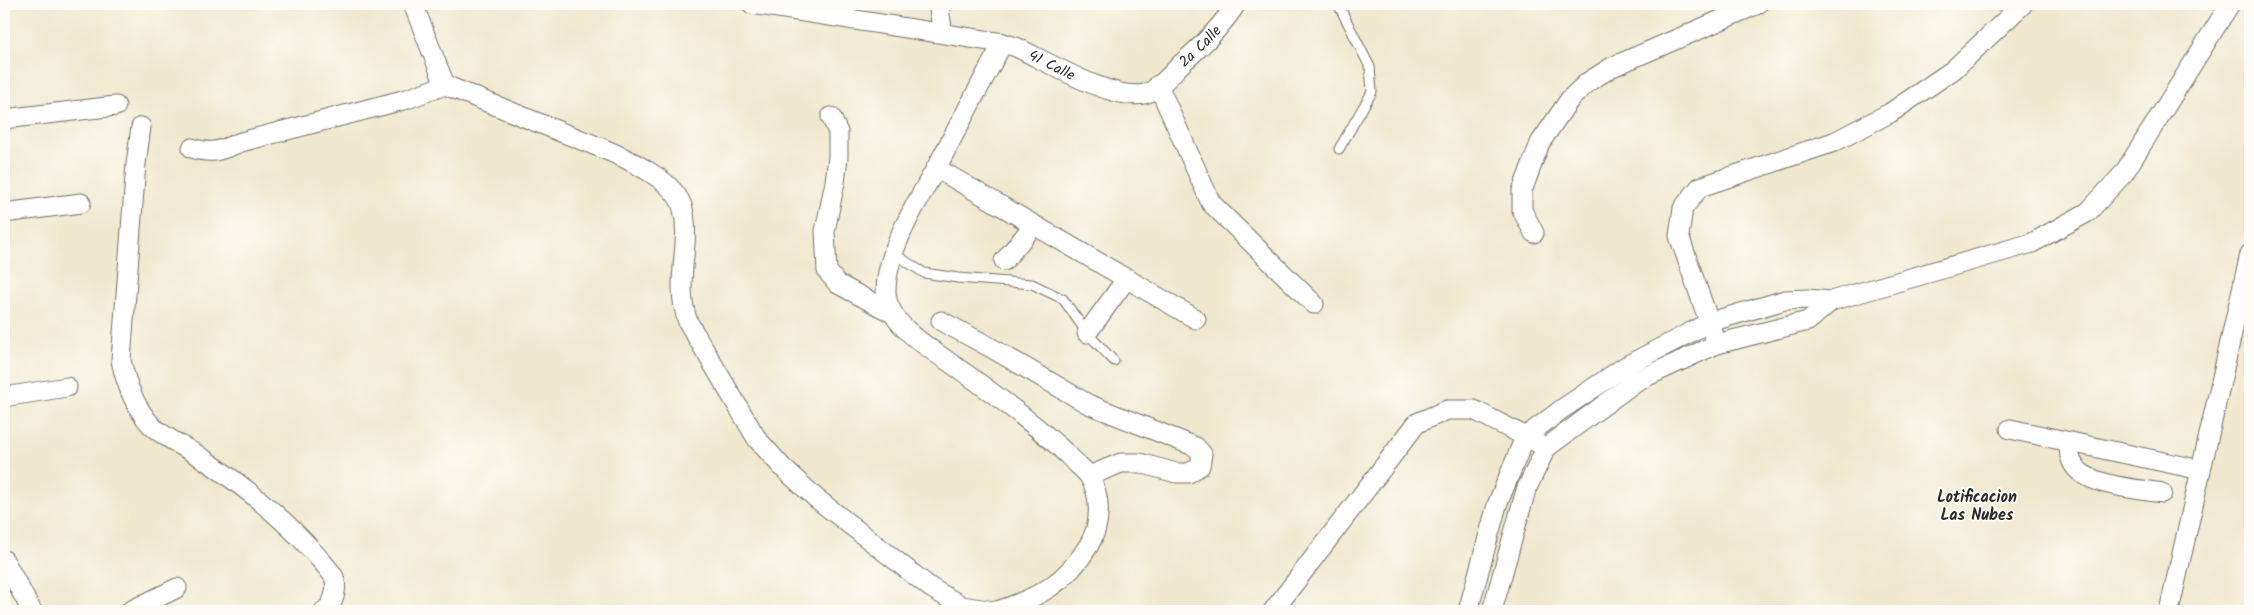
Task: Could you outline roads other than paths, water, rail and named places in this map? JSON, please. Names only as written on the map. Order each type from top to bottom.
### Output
[{"type":"street","points":[[413,4],[445,85]]},
{"type":"street","name":"41 Calle","points":[[752,4],[943,32],[1003,43],[1016,47],[1112,92],[1131,95],[1146,94],[1158,85]]},
{"type":"street","points":[[938,4],[943,32]]},
{"type":"street","name":"2a Calle","points":[[1158,85],[1202,46],[1236,4]]},
{"type":"street","points":[[1534,233],[1522,210],[1522,191],[1540,143],[1570,99],[1588,82],[1612,67],[1758,4]]},
{"type":"street","points":[[1717,344],[1679,236],[1682,208],[1700,187],[1834,142],[1890,113],[1953,70],[2023,4]]},
{"type":"street","points":[[1468,611],[1497,506],[1525,437],[1562,409],[1626,366],[1710,322],[1785,300],[1831,301],[2032,243],[2088,212],[2124,173],[2230,4]]},
{"type":"street","points":[[892,313],[886,292],[894,253],[936,168],[1003,43]]},
{"type":"street","points":[[192,148],[219,152],[241,142],[407,99],[445,85],[604,149],[651,172],[676,195],[682,209],[684,231],[681,292],[682,306],[688,322],[757,439],[783,468],[817,499],[931,588],[962,606],[995,611],[1028,601],[1055,584],[1078,563],[1091,541],[1098,518],[1098,497],[1089,476],[1046,435],[986,388],[918,340],[892,313],[838,284],[827,271],[825,231],[838,157],[838,132],[831,117]]},
{"type":"street","points":[[1158,85],[1211,203],[1314,304]]},
{"type":"street","points":[[4,119],[116,106]]},
{"type":"street","points":[[141,127],[136,164],[121,360],[125,379],[133,399],[151,426],[243,488],[301,537],[334,577],[336,590],[328,609],[324,611]]},
{"type":"street","points":[[936,168],[1196,319]]},
{"type":"street","points":[[4,213],[81,203]]},
{"type":"street","points":[[1004,261],[1034,225]]},
{"type":"street","points":[[2169,611],[2250,254]]},
{"type":"street","points":[[1087,332],[1127,278]]},
{"type":"street","points":[[1492,611],[1526,490],[1546,448],[1636,382],[1717,344],[1808,321],[1831,301]]},
{"type":"street","points":[[941,321],[1088,404],[1196,448],[1202,454],[1200,466],[1189,473],[1176,473],[1140,463],[1121,463],[1089,476]]},
{"type":"street","points":[[4,397],[67,387]]},
{"type":"street","points":[[1274,611],[1417,423],[1447,410],[1474,410],[1546,448]]},
{"type":"street","points":[[2010,430],[2201,470]]},
{"type":"street","points":[[2069,442],[2069,456],[2076,468],[2086,475],[2100,481],[2162,493]]},
{"type":"street","points":[[4,560],[32,611]]},
{"type":"street","points":[[130,611],[177,588]]},
{"type":"lane","points":[[1338,4],[1370,67],[1372,92],[1339,149]]},
{"type":"lane","points":[[894,253],[924,272],[958,278],[1032,284],[1064,299],[1087,332],[1114,361]]},
{"type":"district","name":"Lotificacion Las Nubes","points":[[1977,505]]}]
